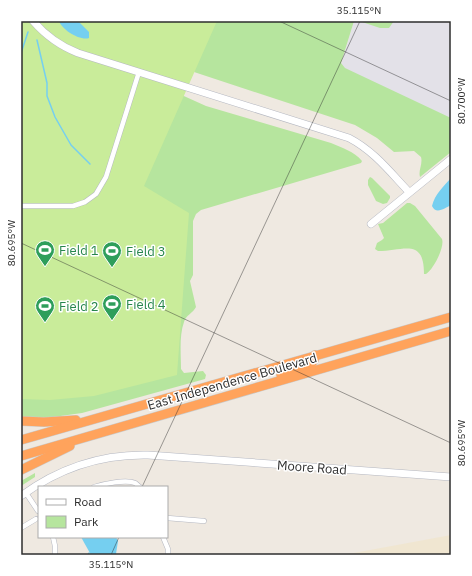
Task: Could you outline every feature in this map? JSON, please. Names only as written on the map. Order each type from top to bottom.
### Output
[{"type":"highway","name":"East Independence Boulevard","points":[[21,440],[451,316]]},
{"type":"highway","name":"East Independence Boulevard","points":[[21,456],[451,331]]},
{"type":"highway","points":[[255,388],[290,371],[309,365],[313,362],[315,355]]},
{"type":"highway","points":[[21,422],[59,422],[103,416]]},
{"type":"highway","points":[[21,470],[93,435]]},
{"type":"street","points":[[33,21],[49,37],[86,56],[349,138],[374,154],[409,192]]},
{"type":"street","points":[[21,206],[73,206],[85,202],[96,194],[106,177],[139,72]]},
{"type":"street","points":[[371,224],[451,158]]},
{"type":"street","name":"Moore Road","points":[[23,494],[55,474],[78,465],[97,459],[138,454],[451,477]]},
{"type":"street","points":[[97,486],[124,481],[135,483],[139,486]]},
{"type":"street","points":[[21,528],[38,520],[36,515],[38,511],[23,494]]},
{"type":"street","points":[[168,518],[204,520]]},
{"type":"street","points":[[53,538],[55,555]]},
{"type":"street","points":[[163,538],[168,549],[168,555]]},
{"type":"shaded area","points":[[354,21],[444,21],[451,24],[451,120],[340,68]]},
{"type":"shaded area","points":[[451,535],[451,555],[343,555]]},
{"type":"green space","points":[[21,21],[217,21],[144,186],[189,213],[177,375],[94,396],[50,400],[21,399]]},
{"type":"green space","points":[[210,21],[354,21],[341,63],[345,68],[451,118],[451,152],[420,177],[421,157],[414,151],[394,152],[377,138],[355,125],[194,72]]},
{"type":"green space","points":[[359,21],[394,21],[389,28],[380,28]]},
{"type":"green space","points":[[175,92],[206,106],[331,143],[352,152],[362,161],[361,163],[201,210],[196,214],[193,221],[193,275],[190,281],[196,307],[186,318],[182,327],[181,369],[184,373],[203,371],[206,375],[205,379],[82,413],[46,418],[21,417],[21,373],[138,194]]},
{"type":"green space","points":[[370,177],[390,196],[387,203],[383,204],[376,201],[368,185],[368,180]]},
{"type":"green space","points":[[407,203],[415,206],[442,239],[442,247],[438,258],[426,274],[424,274],[423,262],[416,250],[404,249],[378,251],[375,249],[377,243],[384,238],[378,224],[383,223]]},
{"type":"green space","points":[[35,473],[35,477],[21,486],[21,481]]},
{"type":"water","points":[[59,21],[78,21],[89,32],[89,38],[81,38],[72,34],[64,28]]},
{"type":"water","points":[[451,178],[451,205],[441,210],[434,209],[432,206],[435,198]]},
{"type":"water","points":[[82,538],[116,538],[118,541],[116,554],[91,555]]},
{"type":"waterway","points":[[21,53],[28,32]]},
{"type":"waterway","points":[[37,40],[47,83],[47,96],[55,117],[71,145],[90,164]]},
{"type":"place","name":"Field 1","points":[[45,267]]},
{"type":"place","name":"Field 3","points":[[112,268]]},
{"type":"place","name":"Field 4","points":[[112,321]]},
{"type":"place","name":"Field 2","points":[[45,323]]}]
